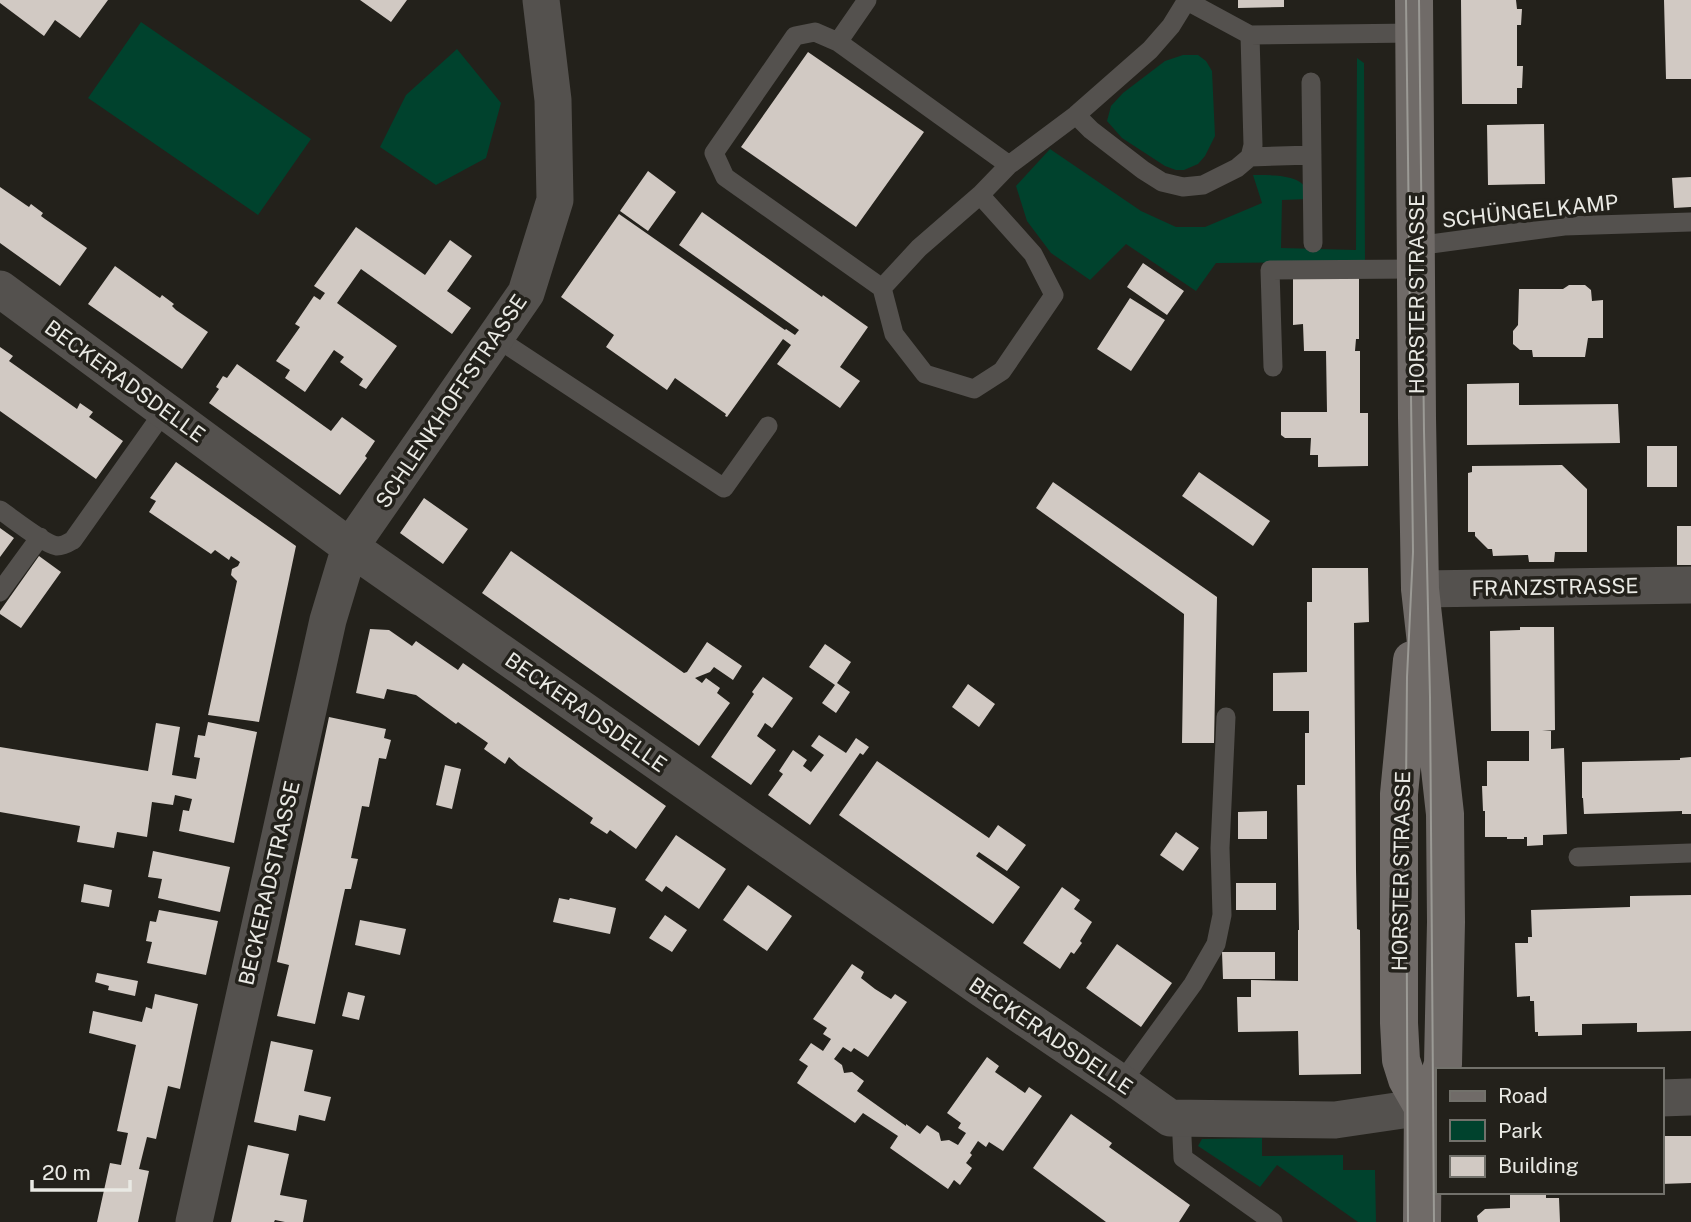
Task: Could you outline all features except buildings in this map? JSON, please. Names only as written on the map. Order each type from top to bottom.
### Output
[{"type":"main road","name":"HORSTER STRASSE","points":[[1414,17],[1420,589],[1445,814],[1446,922],[1442,1068]]},
{"type":"main road","name":"HORSTER STRASSE","points":[[1420,589],[1399,794],[1399,1023],[1401,1060],[1407,1079],[1432,1097],[1422,1222]]},
{"type":"street","name":"SCHLENKHOFFSTRASSE","points":[[350,547],[526,293],[555,200],[553,100],[541,0]]},
{"type":"street","name":"BECKERADSDELLE","points":[[0,289],[350,547],[1170,1118],[1335,1120],[1432,1097]]},
{"type":"street","name":"BECKERADSTRASSE","points":[[194,1222],[333,597],[350,547]]},
{"type":"street","name":"FRANZSTRASSE","points":[[1420,589],[1691,585]]},
{"type":"street","points":[[1663,1098],[1691,1097]]},
{"type":"lane","points":[[838,42],[867,0]]},
{"type":"lane","points":[[882,288],[919,248],[980,195],[1009,165],[1076,115],[1150,50],[1171,26],[1187,1],[1250,36],[1414,17]]},
{"type":"lane","points":[[980,195],[1033,254],[1054,295],[1002,371],[974,389],[925,374],[894,334],[882,288],[725,177],[714,153],[794,36],[815,32],[838,42],[1009,165]]},
{"type":"lane","points":[[1076,115],[1091,130],[1162,182],[1183,187],[1203,185],[1237,168],[1250,157],[1253,145],[1250,36]]},
{"type":"lane","points":[[1311,82],[1313,243]]},
{"type":"lane","points":[[1250,157],[1312,155]]},
{"type":"lane","name":"SCHÜNGELKAMP","points":[[1273,367],[1270,270],[1416,258],[1564,226],[1691,222]]},
{"type":"lane","points":[[495,337],[723,488],[768,426]]},
{"type":"lane","points":[[0,510],[55,546],[65,545],[73,540],[165,410]]},
{"type":"lane","points":[[0,592],[40,537]]},
{"type":"lane","points":[[1121,1083],[1193,984],[1216,944],[1222,915],[1220,848],[1226,717]]},
{"type":"lane","points":[[1578,857],[1691,853]]},
{"type":"lane","points":[[1181,1117],[1182,1158],[1273,1222]]},
{"type":"green space","points":[[141,22],[311,139],[258,215],[88,98]]},
{"type":"green space","points":[[457,49],[501,103],[486,158],[436,185],[380,147],[406,95]]},
{"type":"green space","points":[[1183,55],[1198,55],[1212,71],[1215,136],[1198,164],[1184,170],[1176,170],[1165,166],[1122,138],[1107,121],[1111,106],[1123,93],[1165,61]]},
{"type":"green space","points":[[1357,58],[1364,63],[1365,262],[1216,263],[1196,291],[1126,244],[1090,280],[1051,253],[1027,221],[1016,186],[1050,149],[1141,211],[1176,227],[1205,227],[1262,203],[1253,175],[1281,176],[1295,180],[1305,187],[1308,199],[1282,200],[1281,248],[1356,250]]},
{"type":"green space","points":[[1262,1138],[1262,1156],[1343,1155],[1343,1170],[1375,1170],[1376,1222],[1358,1222],[1277,1165],[1260,1187],[1198,1146],[1202,1139]]},
{"type":"tram line","points":[[1406,0],[1413,552],[1407,677],[1406,790],[1408,1222]]},
{"type":"tram line","points":[[1419,0],[1430,697],[1434,1222]]}]
